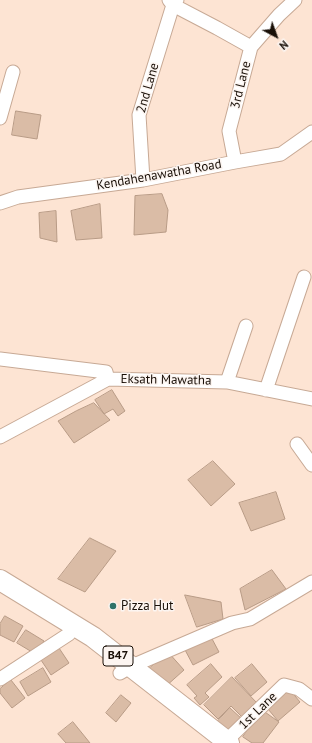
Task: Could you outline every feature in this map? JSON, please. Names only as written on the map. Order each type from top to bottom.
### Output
[{"type":"main road","name":"B47","points":[[0,580],[93,637],[206,743]]},
{"type":"main road","name":"B47","points":[[0,594],[27,606],[126,669],[227,742]]},
{"type":"street","name":"3rd Lane","points":[[235,162],[229,131],[250,47],[278,14],[295,0]]},
{"type":"street","points":[[173,2],[250,47]]},
{"type":"street","name":"2nd Lane","points":[[143,180],[139,115],[173,2]]},
{"type":"street","points":[[0,118],[14,72]]},
{"type":"street","name":"Kendahenawatha Road","points":[[0,203],[18,197],[143,180],[281,154],[311,135]]},
{"type":"street","points":[[266,390],[304,277]]},
{"type":"street","points":[[227,382],[246,326]]},
{"type":"street","name":"Eksath Mawatha","points":[[0,359],[106,372],[108,379],[227,382],[312,399]]},
{"type":"street","points":[[0,437],[108,379]]},
{"type":"street","points":[[298,444],[312,465]]},
{"type":"street","points":[[126,669],[232,623],[250,619],[312,582]]},
{"type":"street","points":[[0,679],[69,634]]},
{"type":"street","name":"1st Lane","points":[[227,742],[284,685],[299,689],[312,699]]},
{"type":"building","points":[[16,111],[41,115],[37,139],[12,135]]},
{"type":"building","points":[[162,194],[168,210],[166,232],[134,235],[135,196]]},
{"type":"building","points":[[100,204],[102,238],[76,240],[71,211]]},
{"type":"building","points":[[56,211],[57,242],[40,238],[39,213]]},
{"type":"building","points":[[112,390],[125,411],[118,416],[113,409],[104,414],[95,400]]},
{"type":"building","points":[[94,403],[110,420],[74,443],[58,421]]},
{"type":"building","points":[[213,461],[235,484],[211,506],[188,480]]},
{"type":"building","points":[[276,492],[285,519],[251,531],[239,503]]},
{"type":"building","points":[[90,538],[116,551],[85,592],[58,579]]},
{"type":"building","points":[[272,570],[286,589],[245,610],[240,589]]},
{"type":"building","points":[[185,595],[221,602],[223,619],[197,627]]},
{"type":"building","points":[[5,616],[23,626],[14,642],[0,635],[0,624]]},
{"type":"building","points":[[26,630],[44,641],[39,649],[32,652],[17,643]]},
{"type":"building","points":[[210,635],[219,652],[193,665],[184,648]]},
{"type":"building","points":[[59,648],[69,663],[51,675],[41,660]]},
{"type":"building","points":[[168,652],[184,670],[165,687],[149,669]]},
{"type":"building","points":[[211,664],[222,677],[205,693],[209,697],[200,705],[194,698],[197,696],[187,685]]},
{"type":"building","points":[[252,664],[267,682],[251,696],[235,678]]},
{"type":"building","points":[[43,668],[51,682],[28,696],[20,682]]},
{"type":"building","points":[[232,677],[257,703],[243,718],[231,706],[218,719],[204,705]]},
{"type":"building","points":[[11,680],[25,698],[12,708],[0,693],[0,689]]},
{"type":"building","points":[[290,690],[300,702],[278,721],[268,709]]},
{"type":"building","points":[[121,695],[131,703],[116,722],[106,713]]},
{"type":"building","points":[[230,708],[242,719],[228,733],[217,722]]},
{"type":"building","points":[[262,710],[279,722],[263,743],[252,743],[243,737]]},
{"type":"building","points":[[73,722],[90,743],[66,743],[58,734]]},
{"type":"place","name":"Pizza Hut","points":[[113,606]]}]
